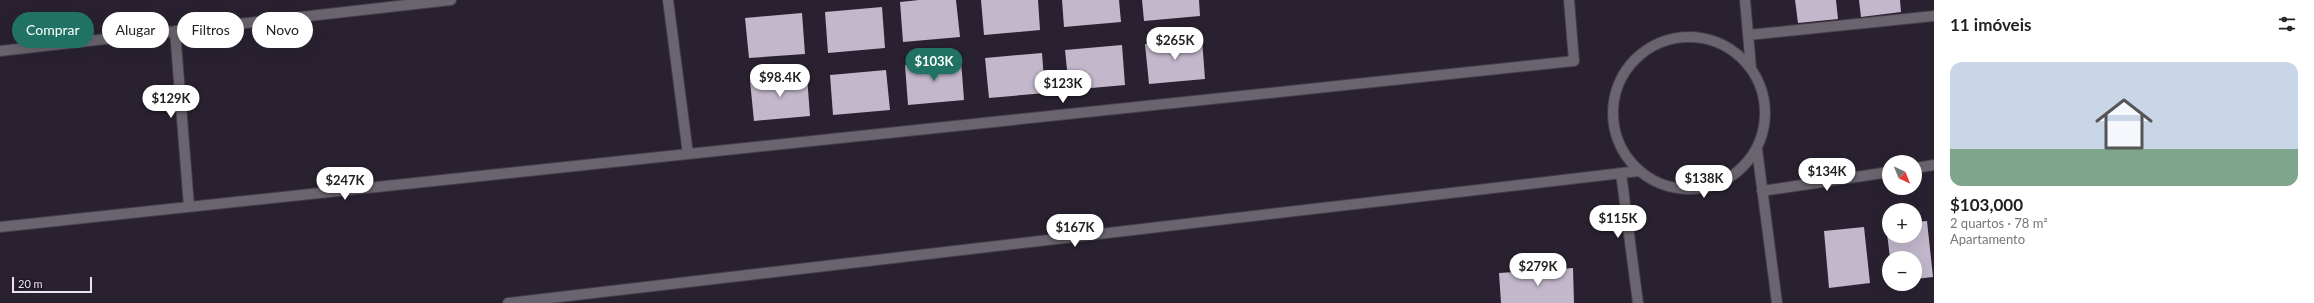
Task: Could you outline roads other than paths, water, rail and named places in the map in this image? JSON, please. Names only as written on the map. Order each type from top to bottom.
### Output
[{"type":"street","points":[[0,51],[451,0]]},
{"type":"street","points":[[668,0],[688,154]]},
{"type":"street","points":[[0,227],[1574,61],[1569,0]]},
{"type":"street","points":[[1745,0],[1751,68]]},
{"type":"street","points":[[1749,35],[1934,16]]},
{"type":"street","points":[[175,31],[190,206]]},
{"type":"street","points":[[1692,36],[1710,39],[1725,45],[1740,55],[1751,68],[1759,82],[1764,99],[1765,116],[1763,133],[1756,149],[1747,163],[1734,175],[1719,183],[1703,188],[1686,189],[1669,187],[1650,181],[1627,158],[1619,143],[1614,127],[1613,110],[1616,93],[1622,77],[1632,63],[1644,52],[1659,43],[1676,38],[1692,36]]},
{"type":"street","points":[[1756,149],[1777,303]]},
{"type":"street","points":[[1922,167],[1934,165]]},
{"type":"street","points":[[508,303],[1639,171]]},
{"type":"street","points":[[1621,173],[1638,303]]},
{"type":"street","points":[[1762,191],[1882,173]]}]
